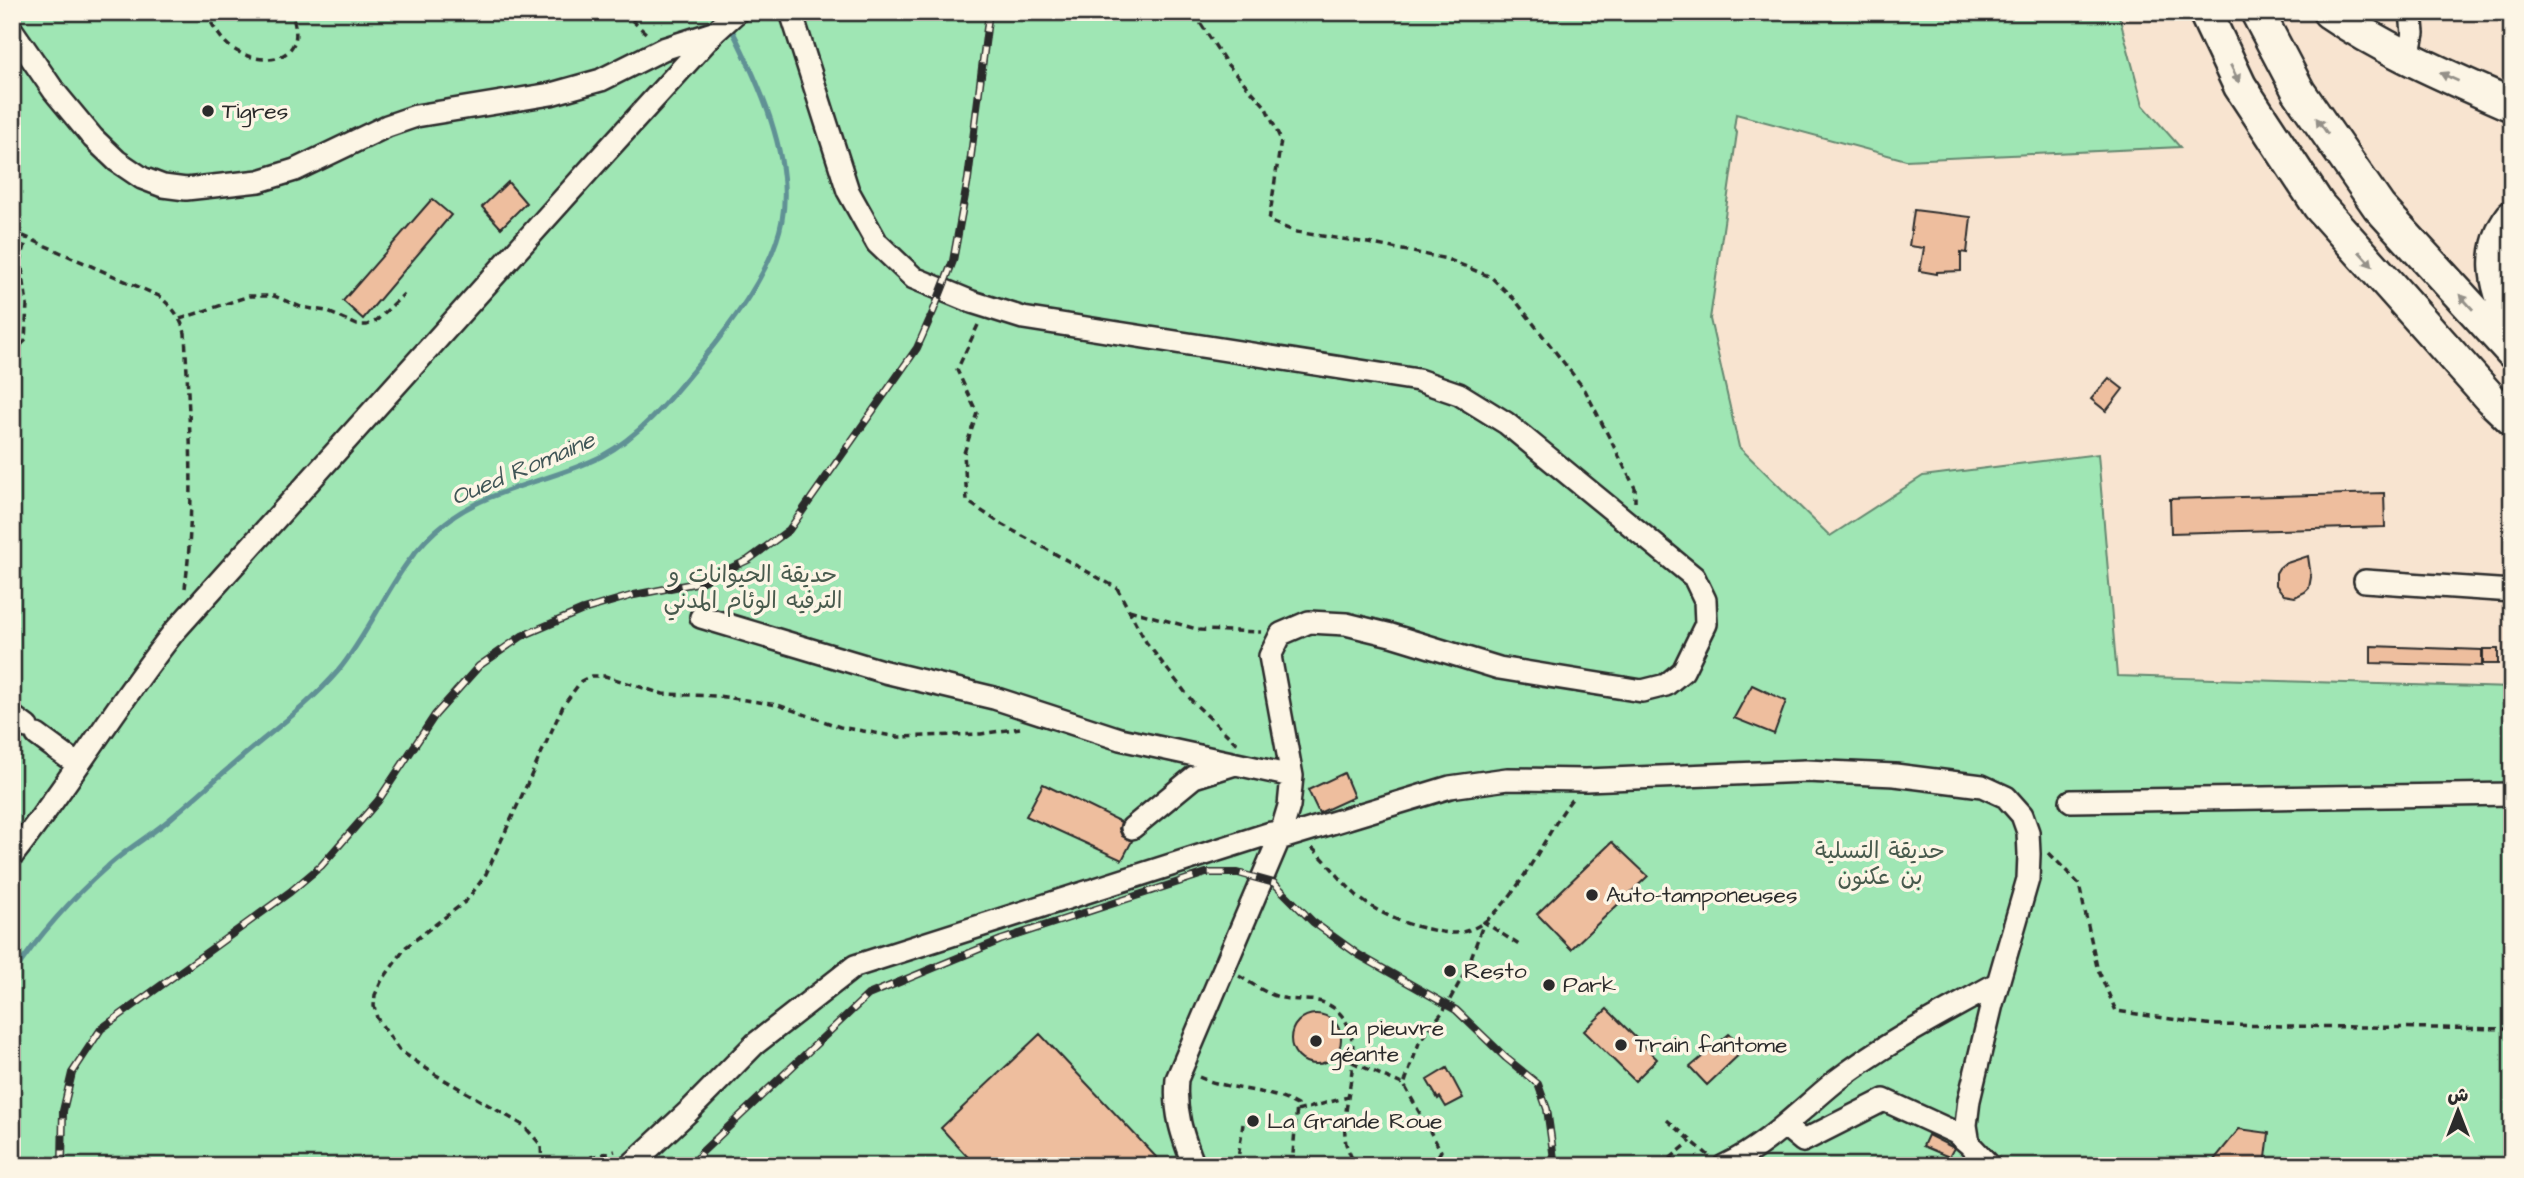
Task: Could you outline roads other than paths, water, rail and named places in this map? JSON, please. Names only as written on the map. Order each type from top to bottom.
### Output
[{"type":"highway","points":[[2205,12],[2241,86],[2319,206],[2491,399],[2512,419]]},
{"type":"highway","points":[[2258,12],[2299,92],[2379,207],[2512,352]]},
{"type":"highway","points":[[2329,12],[2407,58],[2512,104]]},
{"type":"highway","points":[[2512,217],[2500,238],[2496,269],[2498,289],[2512,318]]},
{"type":"street","points":[[12,856],[44,816],[142,671],[173,633],[385,395],[737,12]]},
{"type":"street","points":[[791,12],[848,191],[877,243],[914,278],[987,307],[1037,321],[1418,380],[1459,394],[1506,423],[1694,578],[1704,600],[1706,624],[1683,671],[1667,685],[1642,691],[1499,668],[1346,624],[1309,622],[1281,634],[1270,656],[1292,776],[1289,806],[1279,836],[1177,1079],[1175,1102],[1183,1137],[1194,1166]]},
{"type":"street","points":[[2407,58],[2413,33],[2411,12]]},
{"type":"street","points":[[12,30],[54,92],[117,162],[142,178],[163,186],[187,189],[259,181],[295,170],[387,125],[416,116],[551,94],[601,80],[663,49],[715,33]]},
{"type":"street","points":[[2365,581],[2512,591]]},
{"type":"street","points":[[701,617],[885,672],[994,698],[1121,739],[1292,776]]},
{"type":"street","points":[[25,726],[78,765]]},
{"type":"street","points":[[1132,828],[1194,777],[1234,764]]},
{"type":"street","points":[[626,1158],[689,1111],[755,1044],[855,966],[1271,833],[1279,836],[1450,787],[1507,779],[1586,780],[1806,771],[1958,781],[1982,786],[2006,797],[2022,815],[2028,832],[2028,879],[1998,983],[1969,1100],[1966,1125],[1969,1144]]},
{"type":"street","points":[[2071,802],[2512,794]]},
{"type":"street","points":[[1983,803],[2006,797]]},
{"type":"street","points":[[1718,1162],[1748,1154],[1835,1082],[1877,1052],[1998,983]]},
{"type":"street","points":[[1785,1126],[1803,1141],[1884,1100],[1956,1133],[1990,1166]]},
{"type":"waterway","name":"Oued Romaine","points":[[12,976],[44,932],[94,879],[122,854],[170,819],[329,681],[352,653],[399,574],[428,538],[445,523],[481,501],[583,465],[617,447],[644,426],[679,388],[726,329],[750,294],[770,257],[782,220],[784,196],[783,171],[771,120],[730,26]]},
{"type":"railway","points":[[64,1166],[63,1111],[72,1073],[101,1029],[290,892],[321,866],[378,801],[435,715],[479,666],[522,636],[583,610],[634,595],[701,582],[748,560],[789,530],[917,348],[953,261],[968,179],[989,12]]},
{"type":"railway","points":[[692,1166],[702,1152],[868,995],[1001,940],[1206,873],[1238,873],[1274,883],[1313,922],[1359,955],[1456,1010],[1506,1058],[1538,1084],[1547,1109],[1555,1166]]},
{"type":"place","name":"Tigres","points":[[208,111]]},
{"type":"place","name":"Auto-tamponeuses","points":[[1592,895]]},
{"type":"place","name":"Resto","points":[[1450,971]]},
{"type":"place","name":"Park","points":[[1549,985]]},
{"type":"place","name":"La pieuvre géante","points":[[1316,1041]]},
{"type":"place","name":"Train fantome","points":[[1621,1045]]},
{"type":"place","name":"La Grande Roue","points":[[1253,1121]]},
{"type":"park label","name":"حديقة الحيوانات و الترفيه الوئام المدني","points":[[753,588]]},
{"type":"park label","name":"حديقة التسلية بن عكنون","points":[[1880,864]]}]
